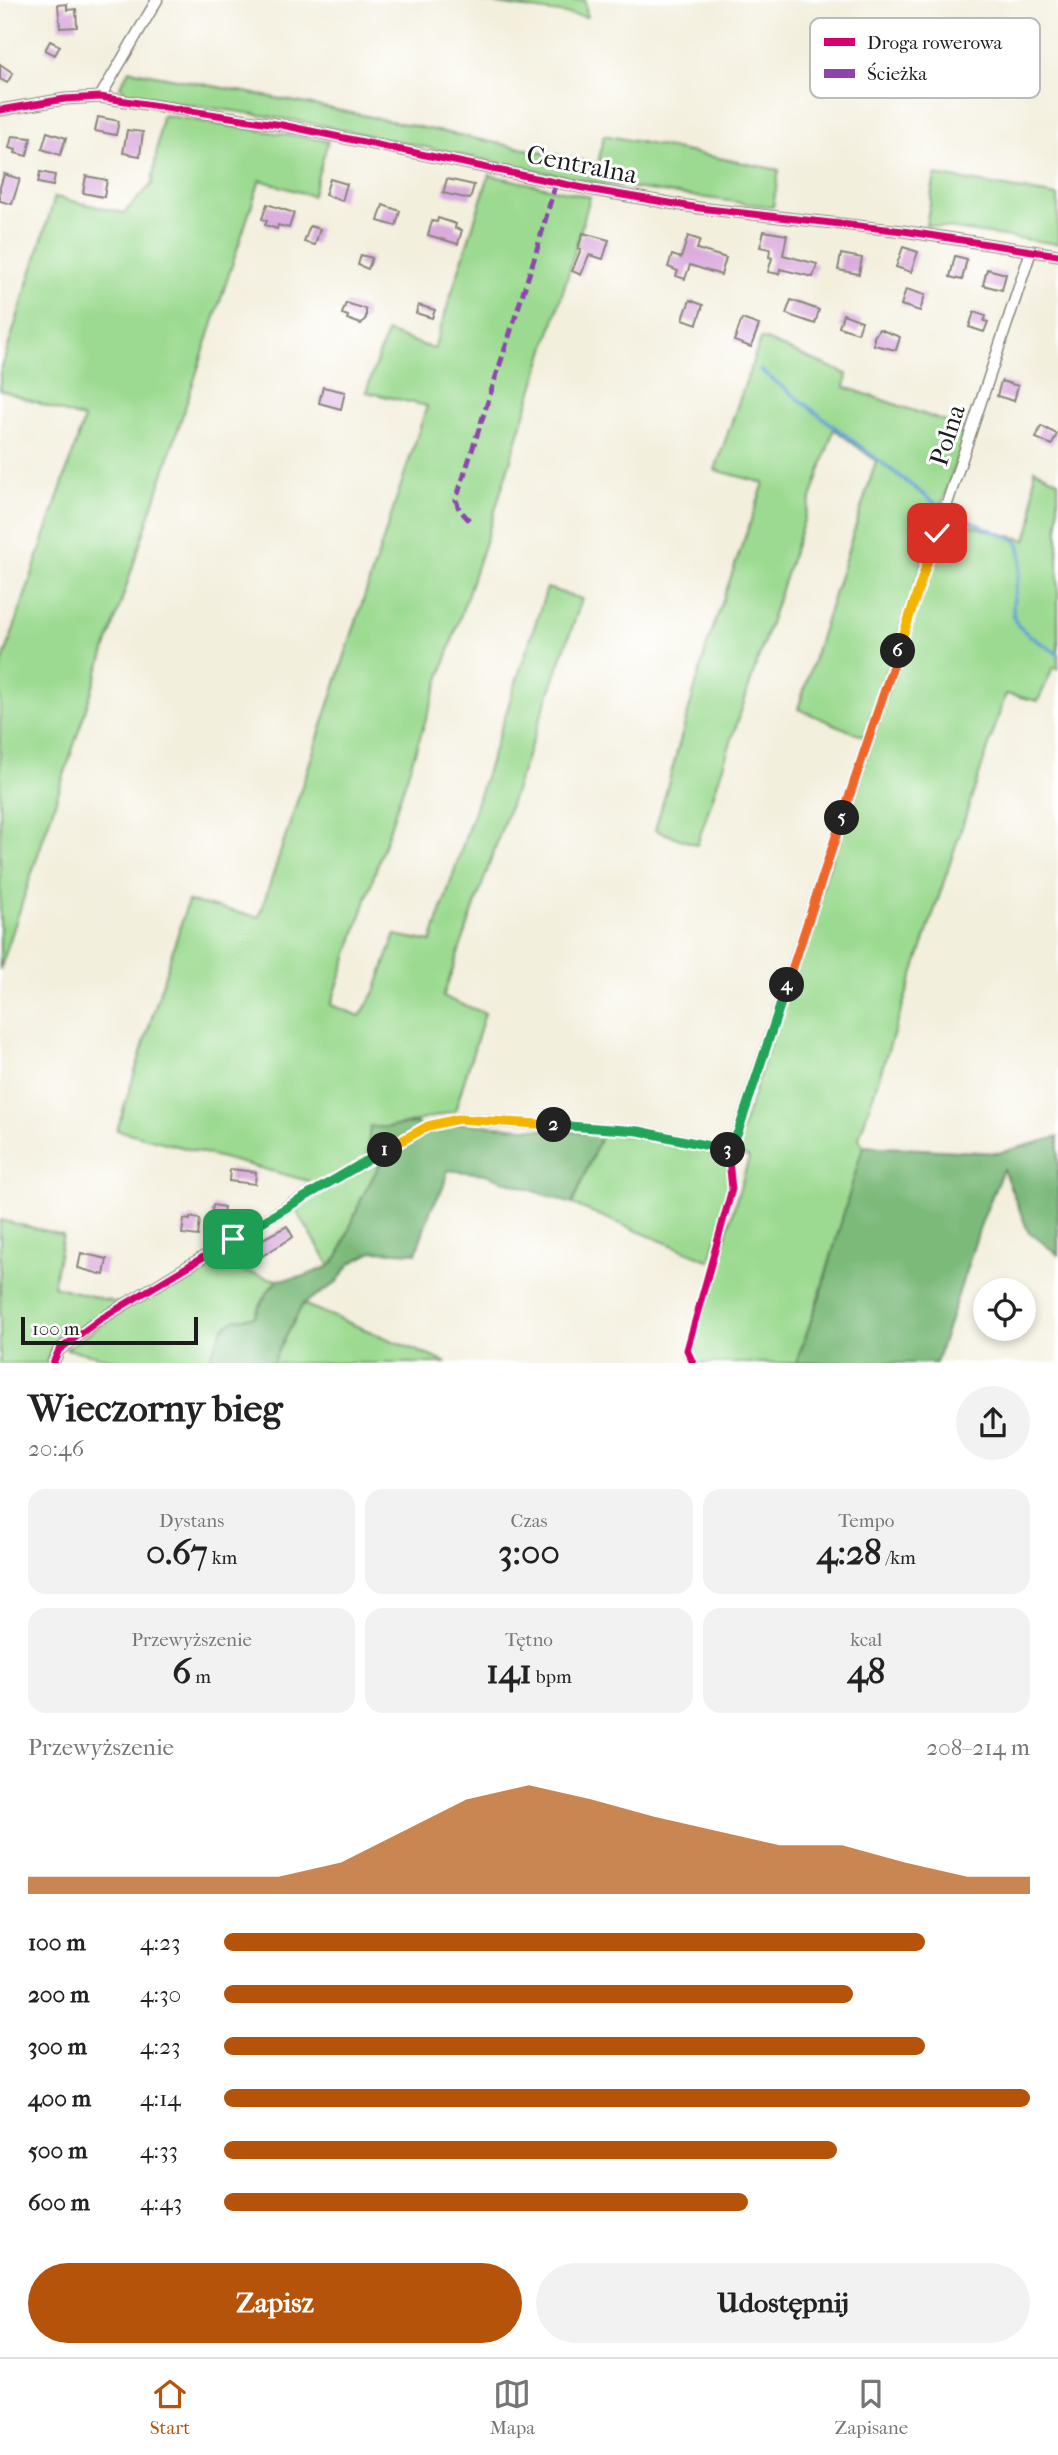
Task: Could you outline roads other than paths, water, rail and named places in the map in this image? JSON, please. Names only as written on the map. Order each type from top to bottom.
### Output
[{"type":"street","points":[[100,97],[157,0]]},
{"type":"street","name":"Centralna","points":[[0,110],[65,99],[100,97],[282,125],[593,190],[691,206],[903,231],[1058,255]]},
{"type":"street","name":"Polna","points":[[53,1363],[58,1350],[99,1320],[428,1126],[458,1119],[639,1131],[728,1150],[738,1132],[1031,251]]},
{"type":"waterway","points":[[760,370],[940,507]]},
{"type":"waterway","points":[[947,511],[1017,541],[1021,561],[1013,605],[1017,624],[1058,654]]}]
